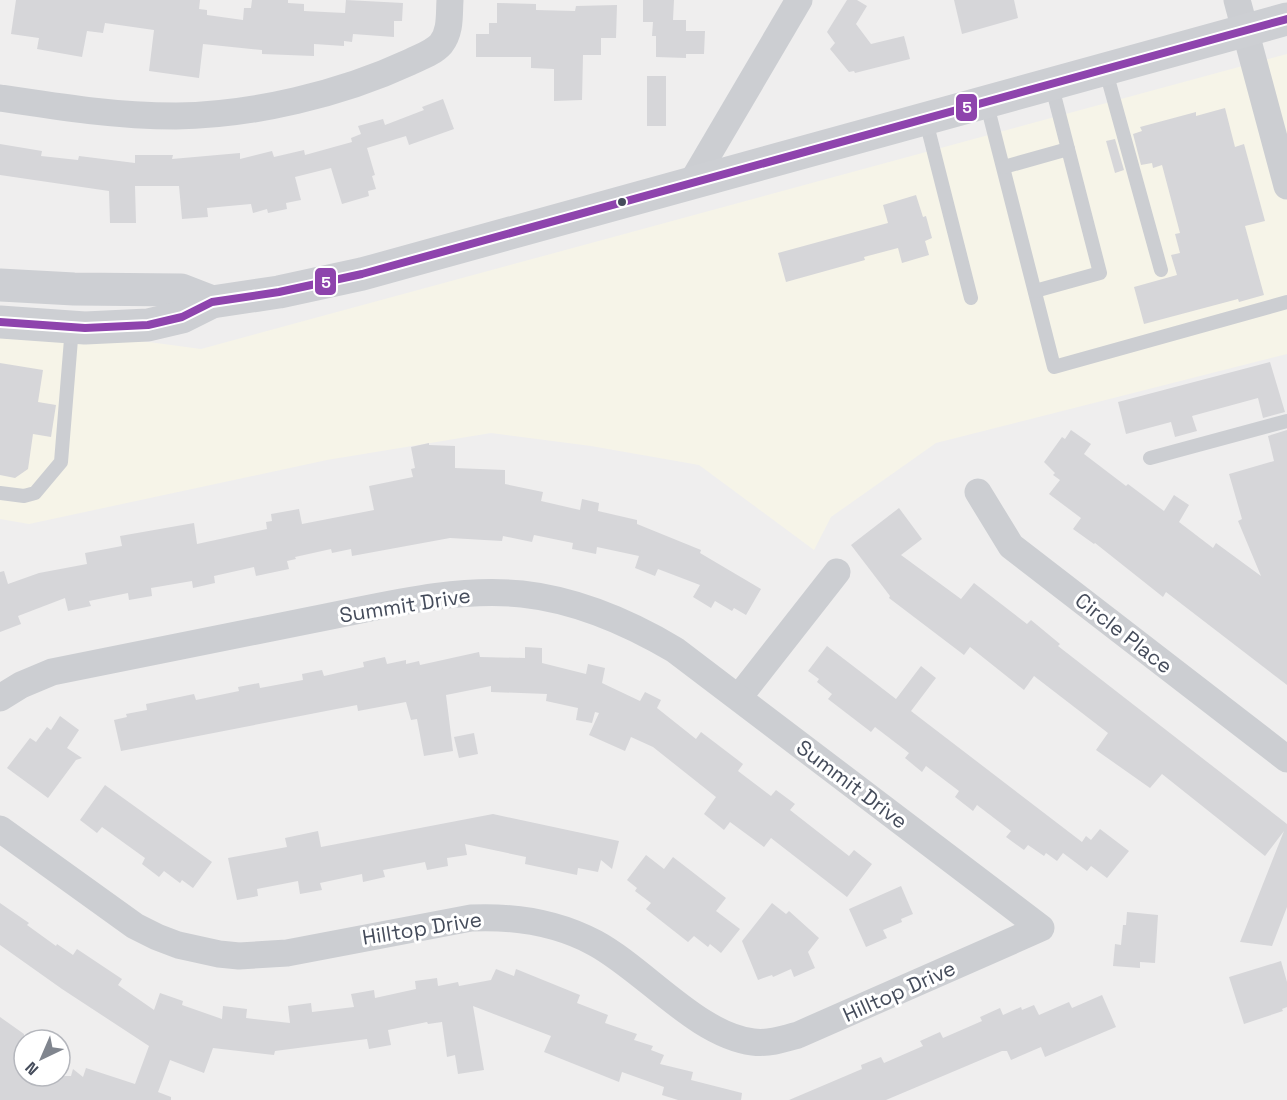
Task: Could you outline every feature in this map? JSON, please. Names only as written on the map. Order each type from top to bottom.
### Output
[{"type":"main road","points":[[0,322],[72,327],[148,326],[182,317],[212,302],[279,292],[362,274],[1105,68],[1242,15],[1287,19]]},
{"type":"main road","points":[[0,285],[74,289],[180,290],[212,302]]},
{"type":"street","points":[[0,98],[84,111],[139,115],[179,116],[262,107],[328,92],[362,81],[435,50],[446,34],[449,24],[450,0]]},
{"type":"street","points":[[692,182],[799,0]]},
{"type":"street","points":[[1242,15],[1287,186]]},
{"type":"street","name":"Circle Place","points":[[978,492],[1011,546],[1287,759]]},
{"type":"street","points":[[739,697],[837,572]]},
{"type":"street","name":"Summit Drive","points":[[0,698],[21,685],[52,672],[428,597],[480,592],[525,594],[574,604],[631,626],[675,650],[1041,928]]},
{"type":"street","name":"Hilltop Drive","points":[[0,830],[135,926],[178,945],[219,954],[261,956],[471,918],[496,916],[536,921],[594,942],[633,968],[709,1026],[741,1040],[756,1042],[783,1040],[798,1035],[1041,928]]},
{"type":"lane","points":[[1105,68],[1161,270]]},
{"type":"lane","points":[[1035,291],[1100,273],[1051,83]]},
{"type":"lane","points":[[986,101],[1054,367],[1287,302]]},
{"type":"lane","points":[[925,117],[971,298]]},
{"type":"lane","points":[[1004,167],[1068,149]]},
{"type":"lane","points":[[0,493],[24,496],[35,492],[62,462],[72,327]]},
{"type":"lane","points":[[1150,458],[1287,421]]},
{"type":"shaded area","points":[[1287,54],[1287,354],[936,443],[831,517],[814,550],[699,465],[591,446],[491,433],[327,460],[29,524],[0,519],[0,322],[201,349]]},
{"type":"building","points":[[16,0],[200,0],[199,9],[207,10],[207,15],[243,20],[244,8],[251,8],[252,0],[288,0],[288,3],[304,4],[304,11],[345,13],[346,0],[403,3],[402,21],[394,21],[394,37],[353,34],[352,42],[344,41],[344,46],[314,44],[314,56],[262,54],[262,50],[203,44],[199,78],[149,71],[154,30],[105,23],[103,33],[87,31],[82,57],[37,49],[39,38],[11,34]]},
{"type":"building","points":[[643,0],[674,0],[673,20],[686,20],[686,31],[705,31],[704,54],[686,54],[686,58],[656,57],[656,36],[652,36],[653,22],[643,22]]},
{"type":"building","points":[[847,0],[857,0],[867,6],[856,24],[871,44],[904,36],[910,59],[855,73],[854,71],[849,72],[830,49],[835,43],[827,32]]},
{"type":"building","points":[[954,0],[1014,0],[1018,18],[962,34]]},
{"type":"building","points":[[497,3],[536,4],[536,10],[575,11],[576,6],[617,5],[616,38],[601,38],[601,55],[583,55],[582,100],[554,101],[554,69],[531,68],[531,57],[476,57],[476,34],[489,34],[489,23],[497,23]]},
{"type":"building","points":[[647,76],[666,76],[666,126],[647,126]]},
{"type":"building","points":[[443,99],[454,129],[409,145],[406,136],[367,148],[375,175],[372,176],[376,189],[368,191],[369,196],[342,204],[331,168],[295,177],[301,200],[286,203],[287,209],[268,213],[267,209],[253,213],[251,204],[207,208],[208,217],[182,219],[179,186],[135,186],[136,223],[110,223],[109,191],[0,175],[0,144],[42,151],[41,156],[78,160],[79,156],[135,163],[135,155],[173,155],[172,159],[240,153],[240,159],[272,151],[274,157],[304,150],[305,155],[352,142],[351,138],[361,134],[358,126],[383,119],[385,125],[424,110],[422,107]]},
{"type":"building","points":[[1225,108],[1235,147],[1244,144],[1265,221],[1245,226],[1264,295],[1239,302],[1238,299],[1144,324],[1134,287],[1177,275],[1171,255],[1180,253],[1175,234],[1180,233],[1162,165],[1153,168],[1152,163],[1141,165],[1133,134],[1142,131],[1140,127],[1196,112],[1196,116]]},
{"type":"building","points":[[1115,139],[1124,170],[1115,173],[1106,141]]},
{"type":"building","points":[[916,195],[923,217],[926,216],[932,238],[925,241],[929,255],[902,263],[898,248],[864,257],[865,260],[786,282],[778,253],[888,223],[883,205]]},
{"type":"building","points":[[1270,362],[1285,412],[1263,418],[1258,398],[1192,416],[1197,431],[1175,437],[1171,422],[1126,434],[1118,402]]},
{"type":"building","points":[[0,363],[43,370],[38,402],[56,405],[51,437],[33,434],[28,469],[15,478],[0,475]]},
{"type":"building","points":[[1071,430],[1091,444],[1084,454],[1164,511],[1174,495],[1189,505],[1179,522],[1213,548],[1216,543],[1261,576],[1238,521],[1242,519],[1229,474],[1274,461],[1268,436],[1287,430],[1287,685],[1166,592],[1163,597],[1095,543],[1073,529],[1081,518],[1049,494],[1060,480],[1053,475],[1055,473],[1044,462],[1062,437],[1065,439]]},
{"type":"building","points":[[429,443],[429,445],[455,446],[455,468],[505,470],[505,484],[543,492],[541,501],[580,510],[582,499],[599,503],[598,511],[637,520],[637,524],[701,550],[700,553],[761,589],[746,615],[734,608],[732,611],[715,601],[711,608],[693,597],[700,585],[658,569],[655,576],[635,568],[639,556],[597,547],[596,554],[572,549],[573,543],[534,535],[532,542],[503,536],[502,541],[450,538],[352,556],[351,549],[332,553],[331,549],[295,557],[296,559],[287,561],[289,569],[256,576],[254,567],[214,576],[215,583],[193,588],[192,581],[151,588],[152,596],[129,600],[128,593],[89,601],[91,606],[68,611],[65,598],[18,616],[21,624],[0,632],[0,572],[4,571],[8,584],[39,573],[87,564],[85,553],[122,546],[120,536],[194,523],[197,544],[267,529],[266,522],[272,521],[271,514],[299,509],[302,524],[374,510],[369,486],[413,477],[411,469],[415,468],[411,447]]},
{"type":"building","points":[[899,508],[922,539],[901,555],[961,599],[974,583],[1027,624],[1031,620],[1060,644],[1058,646],[1287,824],[1287,907],[1272,946],[1240,942],[1284,831],[1265,856],[1162,774],[1150,788],[1096,750],[1108,733],[1034,676],[1024,690],[970,647],[964,655],[889,598],[890,596],[851,545]]},
{"type":"building","points":[[827,646],[896,699],[921,666],[936,678],[911,711],[1082,842],[1086,836],[1091,840],[1100,829],[1129,851],[1107,878],[1091,866],[1087,871],[1063,853],[1057,861],[1046,853],[1044,856],[1028,845],[1024,850],[1006,837],[1011,831],[977,805],[973,811],[955,797],[959,791],[926,766],[922,772],[905,758],[909,753],[875,727],[871,732],[828,699],[832,694],[817,682],[819,679],[808,671]]},
{"type":"building","points":[[525,647],[542,648],[542,663],[586,674],[588,664],[605,668],[602,683],[640,701],[645,692],[661,700],[657,708],[696,739],[701,732],[743,764],[738,771],[771,796],[776,790],[795,804],[790,810],[849,856],[854,850],[872,864],[847,897],[771,838],[764,847],[730,822],[724,830],[704,814],[716,797],[653,747],[631,737],[625,751],[589,735],[599,713],[595,712],[592,723],[576,720],[578,708],[546,701],[547,694],[491,692],[491,686],[446,695],[453,751],[424,756],[417,719],[411,720],[406,702],[358,711],[357,705],[121,751],[114,720],[127,717],[126,714],[147,710],[146,704],[194,694],[196,700],[239,691],[238,687],[259,683],[260,688],[303,680],[302,674],[322,670],[324,676],[364,667],[363,662],[385,657],[387,664],[406,660],[406,664],[419,661],[420,665],[479,652],[480,657],[525,658]]},
{"type":"building","points":[[60,716],[79,730],[67,748],[82,758],[76,760],[48,798],[7,768],[30,738],[36,742],[47,727],[51,730]]},
{"type":"building","points":[[474,733],[478,754],[459,758],[454,737]]},
{"type":"building","points":[[105,785],[212,862],[193,888],[182,880],[180,883],[164,871],[159,877],[142,864],[145,858],[102,827],[97,833],[80,820]]},
{"type":"building","points":[[493,814],[619,841],[612,869],[601,860],[598,872],[578,868],[577,875],[525,864],[526,857],[465,844],[467,855],[447,858],[448,866],[427,870],[425,862],[383,870],[385,877],[363,882],[362,874],[320,883],[322,890],[300,894],[298,881],[257,889],[258,896],[237,900],[228,858],[287,847],[285,838],[318,831],[321,847]]},
{"type":"building","points":[[646,855],[664,869],[673,857],[726,898],[716,911],[740,929],[721,953],[710,944],[708,947],[694,936],[688,942],[646,909],[651,903],[635,891],[637,888],[627,880]]},
{"type":"building","points":[[901,886],[913,914],[901,919],[902,922],[883,930],[887,938],[866,947],[849,909]]},
{"type":"building","points":[[0,903],[56,946],[57,944],[73,955],[77,949],[122,979],[118,985],[154,1010],[160,993],[183,1001],[182,1005],[222,1019],[223,1006],[247,1009],[246,1018],[290,1023],[288,1006],[311,1003],[312,1012],[354,1007],[351,994],[374,990],[375,998],[416,989],[415,981],[437,978],[438,986],[458,982],[459,986],[491,980],[496,969],[514,976],[516,969],[580,995],[577,1003],[608,1015],[605,1023],[637,1034],[634,1040],[653,1046],[651,1050],[664,1055],[660,1064],[693,1072],[691,1080],[742,1093],[741,1100],[678,1100],[662,1095],[664,1087],[622,1072],[619,1082],[544,1052],[551,1036],[473,1006],[484,1070],[458,1074],[455,1055],[447,1057],[442,1022],[428,1024],[427,1022],[388,1030],[391,1045],[369,1049],[367,1039],[275,1051],[274,1055],[213,1048],[204,1073],[170,1060],[158,1092],[171,1097],[171,1100],[0,1100],[0,1017],[16,1028],[12,1028],[12,1088],[72,1088],[73,1069],[83,1077],[86,1068],[135,1084],[149,1046],[0,945]]},
{"type":"building","points":[[772,903],[786,914],[789,911],[819,938],[808,952],[815,968],[794,977],[791,969],[773,977],[772,975],[758,980],[742,941]]},
{"type":"building","points":[[1127,912],[1158,915],[1155,963],[1140,962],[1140,968],[1113,966],[1115,944],[1121,945]]},
{"type":"building","points":[[1281,961],[1287,982],[1287,1007],[1282,1009],[1283,1011],[1244,1024],[1229,977]]},
{"type":"building","points":[[1102,995],[1116,1027],[1045,1057],[1041,1047],[1011,1060],[1007,1051],[1002,1051],[886,1100],[789,1100],[862,1069],[861,1065],[881,1057],[884,1063],[923,1046],[920,1041],[940,1032],[943,1038],[982,1021],[980,1017],[1000,1008],[1003,1015],[1021,1007],[1022,1010],[1034,1005],[1039,1015],[1069,1002],[1072,1008]]},
{"type":"transit line","name":"5","points":[[0,322],[85,328],[148,325],[182,317],[212,302],[279,292],[362,274],[1287,19]]}]
